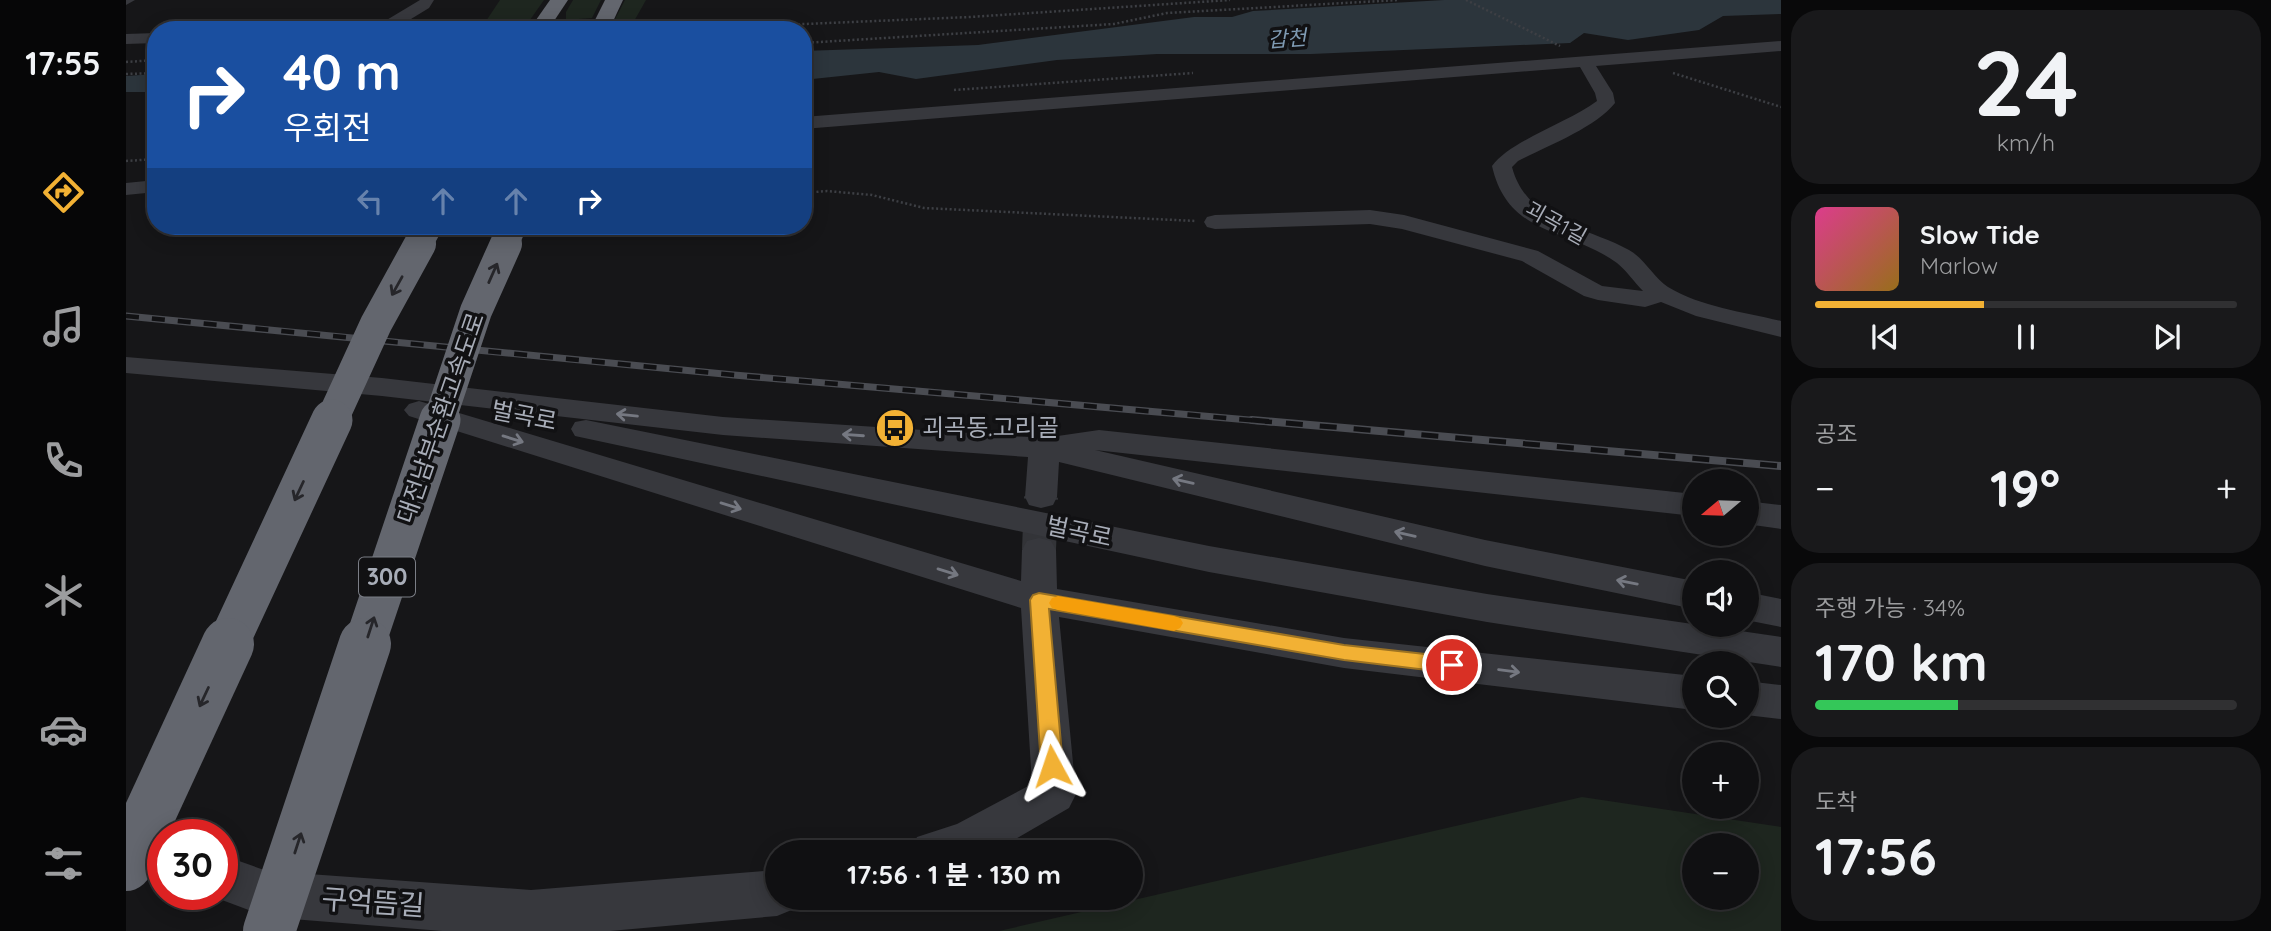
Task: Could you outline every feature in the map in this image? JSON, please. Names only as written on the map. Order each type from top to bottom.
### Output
[{"type":"highway","points":[[544,21],[559,0]]},
{"type":"highway","points":[[604,21],[614,0]]},
{"type":"highway","points":[[126,865],[376,324],[425,235]]},
{"type":"highway","name":"대전남부순환고속도로","points":[[269,931],[476,311],[509,235]]},
{"type":"street","points":[[397,21],[424,5],[427,0]]},
{"type":"street","points":[[126,39],[147,38]]},
{"type":"street","points":[[812,122],[1781,46]]},
{"type":"street","name":"괴곡1길","points":[[1585,62],[1604,93],[1606,103],[1585,119],[1511,157],[1502,166],[1508,191],[1522,206],[1563,231],[1624,257],[1662,294],[1705,309],[1781,329]]},
{"type":"street","points":[[126,189],[147,187]]},
{"type":"street","points":[[1215,222],[1370,217],[1404,222],[1530,256],[1594,291],[1607,295],[1645,299],[1662,294]]},
{"type":"street","name":"벌곡로","points":[[126,365],[382,387],[723,425],[1044,448],[1099,440],[1682,503]]},
{"type":"street","points":[[382,387],[415,409],[1039,600],[1344,653],[1682,692]]},
{"type":"street","name":"벌곡로","points":[[382,387],[1209,559],[1487,608],[1781,652]]},
{"type":"street","points":[[1041,497],[1044,448],[1485,553],[1682,593]]},
{"type":"street","points":[[1759,497],[1781,497]]},
{"type":"street","points":[[1653,499],[1682,498]]},
{"type":"street","points":[[1759,514],[1781,517]]},
{"type":"street","points":[[972,840],[1054,794],[1039,600],[1039,550]]},
{"type":"street","points":[[1759,609],[1781,613]]},
{"type":"street","points":[[1759,699],[1781,702]]},
{"type":"street","points":[[126,843],[147,850]]},
{"type":"street","name":"구억뜸길","points":[[238,884],[267,894],[531,914],[765,894]]},
{"type":"path","points":[[812,24],[1230,0]]},
{"type":"path","points":[[812,42],[1114,24],[1167,13],[1398,0]]},
{"type":"path","points":[[1466,0],[1565,49]]},
{"type":"path","points":[[1632,59],[1781,107]]},
{"type":"path","points":[[126,61],[131,60]]},
{"type":"path","points":[[126,61],[147,60]]},
{"type":"path","points":[[126,75],[147,74]]},
{"type":"path","points":[[126,161],[147,160]]},
{"type":"path","points":[[812,192],[872,195],[924,208],[1215,222]]},
{"type":"shaded area","points":[[500,0],[544,0],[529,21],[486,21]]},
{"type":"shaded area","points":[[573,0],[601,0],[592,18],[566,20],[566,12]]},
{"type":"shaded area","points":[[625,0],[646,0],[634,21],[614,21]]},
{"type":"shaded area","points":[[1582,797],[1682,812],[1682,819],[1728,819],[1781,827],[1781,931],[999,931],[1090,910],[1143,910],[1143,898]]},
{"type":"water","name":"갑천","points":[[1444,0],[1781,0],[1781,14],[1723,16],[1699,30],[1628,40],[1584,33],[1570,43],[1311,54],[1157,54],[1057,60],[916,79],[879,72],[812,79],[812,51],[978,45],[1194,17],[1232,17],[1253,11]]},
{"type":"water","points":[[147,75],[147,92],[126,92],[126,76]]},
{"type":"tunnel","points":[[1039,550],[1041,497]]},
{"type":"railway","points":[[126,316],[734,375],[1272,422]]},
{"type":"railway","points":[[1252,420],[1781,466]]},
{"type":"slow traffic","points":[[1058,603],[1174,623]]},
{"type":"place","name":"괴곡동.고리골","points":[[895,428]]},
{"type":"route","points":[[1052,766],[1039,600],[1344,653],[1452,665]]}]
